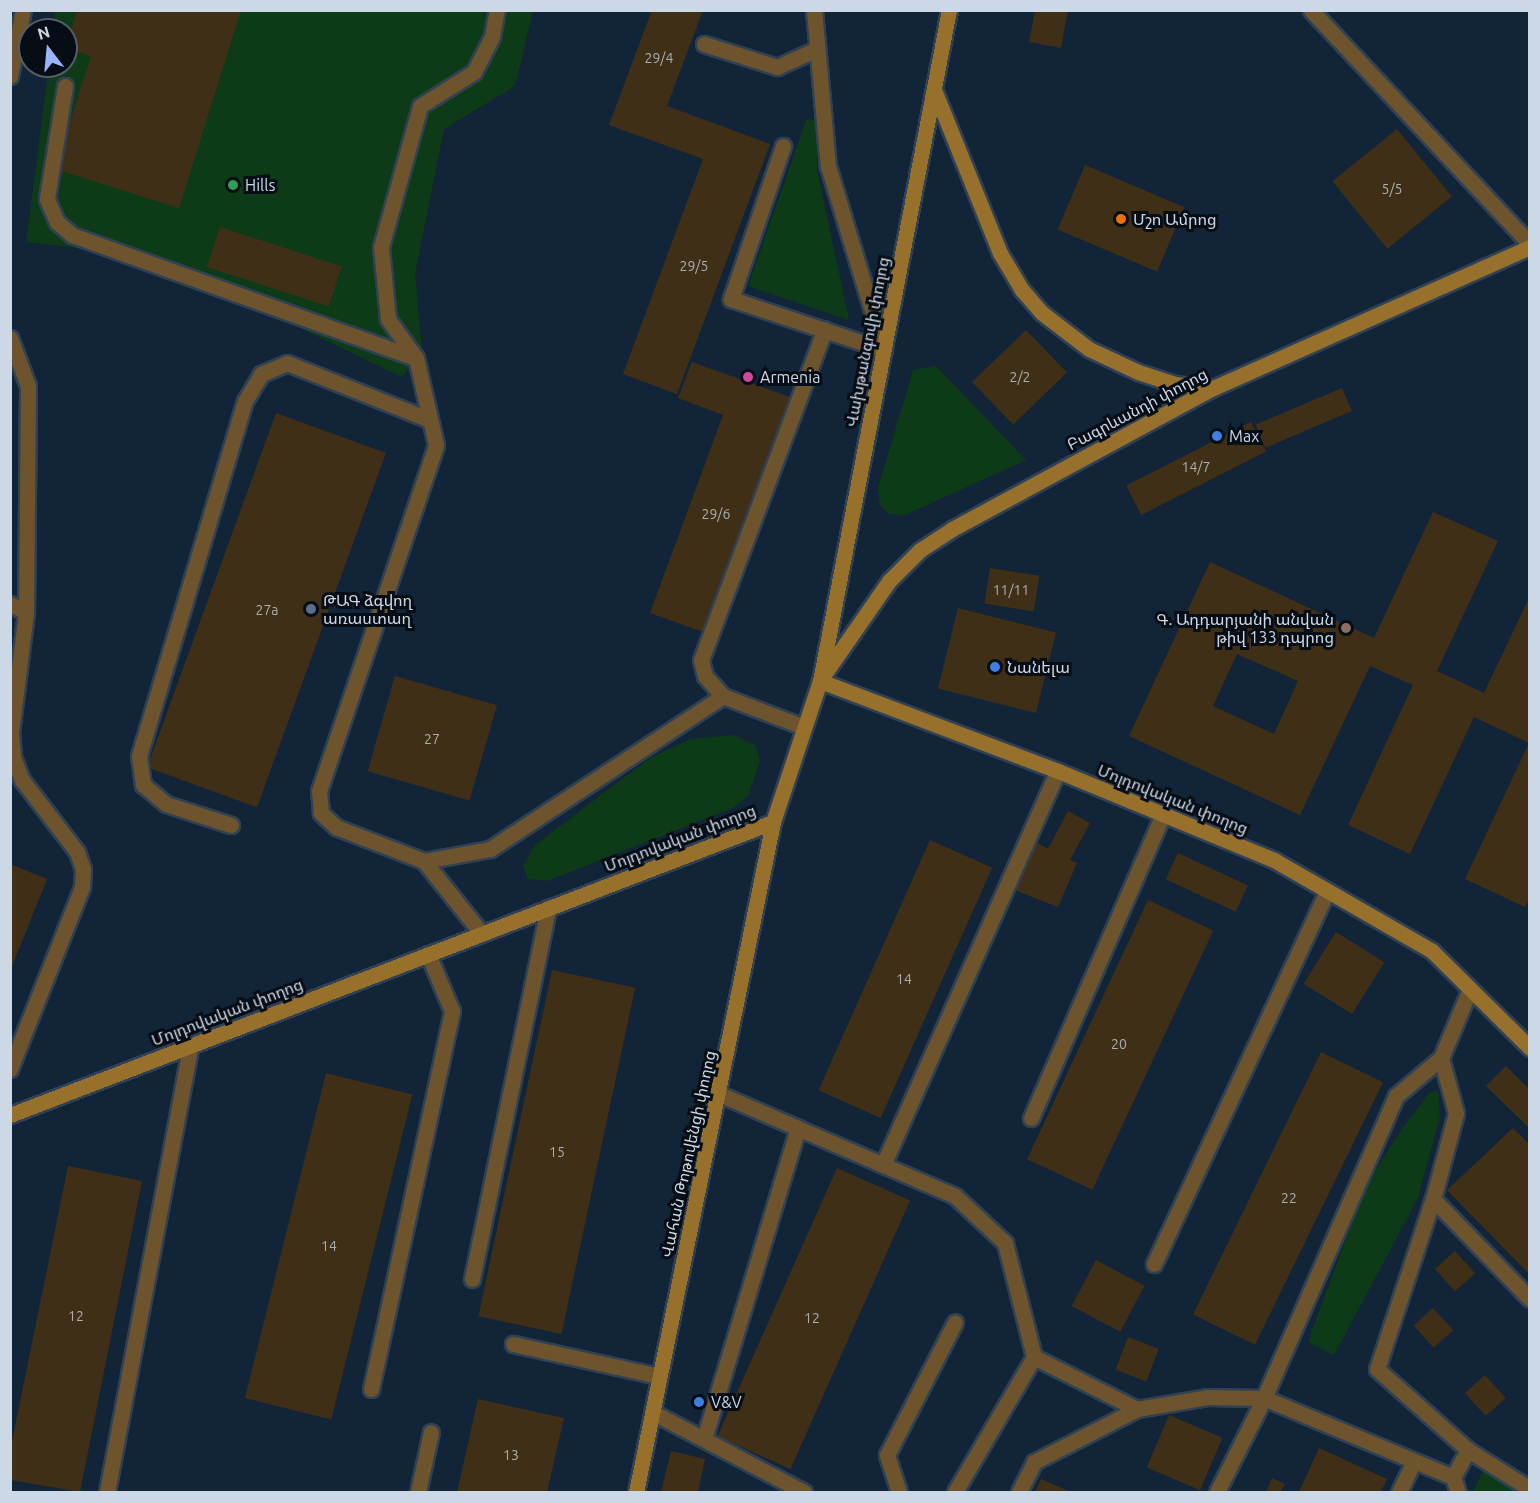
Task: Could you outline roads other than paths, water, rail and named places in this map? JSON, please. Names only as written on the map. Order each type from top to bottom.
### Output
[{"type":"street","name":"Վախթանգովի փողոց","points":[[820,681],[949,10]]},
{"type":"street","points":[[935,90],[1000,253],[1022,290],[1042,313],[1089,350],[1138,372],[1174,384],[1214,388]]},
{"type":"street","name":"Բագրևանդի փողոց","points":[[820,681],[878,593],[920,550],[952,528],[1214,388],[1530,245]]},
{"type":"street","name":"Մոլդովական փողոց","points":[[10,1115],[773,822],[820,681],[1058,771],[1274,860],[1432,951],[1530,1048]]},
{"type":"street","name":"Վահան Թոթովենցի փողոց","points":[[636,1492],[773,822]]},
{"type":"lane","points":[[497,10],[492,37],[474,72],[420,106],[381,247],[388,320],[416,358],[436,446],[319,791],[321,813],[336,828],[424,861],[490,849],[723,696]]},
{"type":"lane","points":[[814,10],[828,166],[884,350]]},
{"type":"lane","points":[[1311,10],[1530,245]]},
{"type":"lane","points":[[10,76],[18,14]]},
{"type":"lane","points":[[704,44],[777,67],[817,49]]},
{"type":"lane","points":[[65,86],[47,199],[57,222],[72,235],[416,358]]},
{"type":"lane","points":[[783,146],[731,299],[884,350]]},
{"type":"lane","points":[[804,727],[723,696],[705,676],[701,660],[825,329]]},
{"type":"lane","points":[[10,338],[28,386],[26,612],[11,733],[12,757],[22,780],[76,852],[83,869],[82,887],[10,1069]]},
{"type":"lane","points":[[231,825],[166,804],[143,784],[139,756],[244,400],[261,374],[287,363],[430,420]]},
{"type":"lane","points":[[10,604],[26,612]]},
{"type":"lane","points":[[883,1165],[1058,771]]},
{"type":"lane","points":[[1031,1118],[1163,814]]},
{"type":"lane","points":[[424,861],[482,934]]},
{"type":"lane","points":[[1154,1264],[1327,891]]},
{"type":"lane","points":[[472,1279],[548,908]]},
{"type":"lane","points":[[371,1389],[452,1011],[428,954]]},
{"type":"lane","points":[[1217,1492],[1264,1398],[1396,1096],[1441,1058],[1470,989]]},
{"type":"lane","points":[[107,1492],[191,1046]]},
{"type":"lane","points":[[1441,1058],[1456,1113],[1433,1199],[1377,1369],[1468,1450],[1530,1490]]},
{"type":"lane","points":[[719,1094],[955,1196],[1005,1243],[1034,1357],[955,1492]]},
{"type":"lane","points":[[704,1439],[798,1128]]},
{"type":"lane","points":[[1433,1199],[1530,1299]]},
{"type":"lane","points":[[899,1492],[887,1455],[955,1322]]},
{"type":"lane","points":[[513,1344],[659,1376]]},
{"type":"lane","points":[[1034,1357],[1137,1409]]},
{"type":"lane","points":[[1019,1492],[1034,1462],[1137,1409],[1206,1396],[1264,1398],[1453,1477]]},
{"type":"lane","points":[[652,1412],[804,1492]]},
{"type":"lane","points":[[418,1492],[431,1432]]},
{"type":"lane","points":[[1458,1492],[1453,1477],[1468,1450]]},
{"type":"lane","points":[[1399,1492],[1414,1461]]},
{"type":"place","name":"Hills","points":[[233,185]]},
{"type":"place","name":"Մշո Ամրոց","points":[[1121,219]]},
{"type":"place","name":"Armenia","points":[[748,377]]},
{"type":"place","name":"Max","points":[[1217,436]]},
{"type":"place","name":"ԹԱԳ ձգվող առաստաղ","points":[[311,609]]},
{"type":"place","name":"Գ. Ադդարյանի անվան թիվ 133 դպրոց","points":[[1346,628]]},
{"type":"place","name":"Նանելա","points":[[995,667]]},
{"type":"place","name":"V&V","points":[[699,1402]]}]
